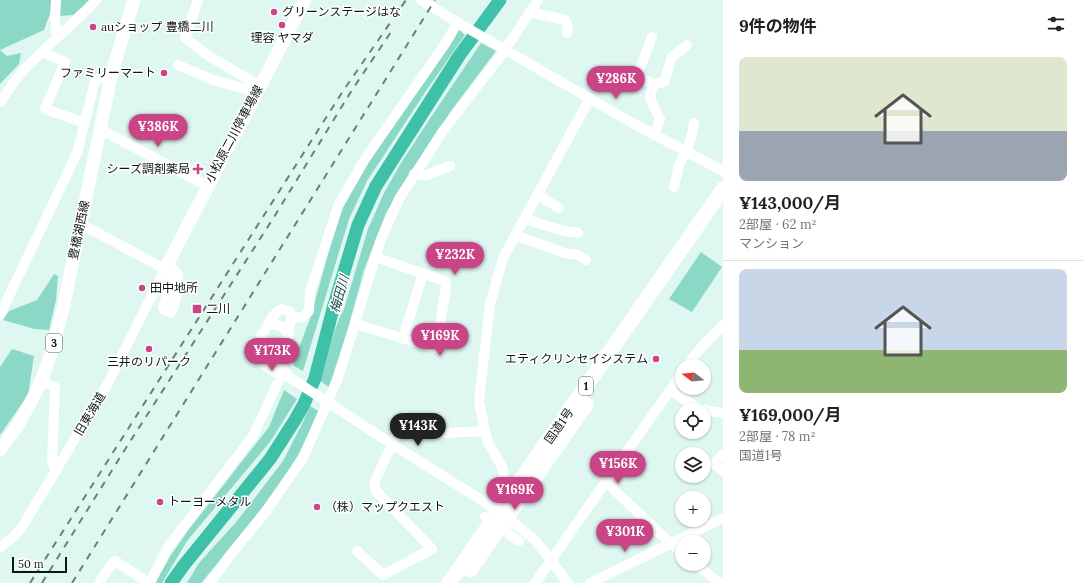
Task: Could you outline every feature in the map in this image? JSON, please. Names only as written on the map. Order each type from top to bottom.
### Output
[{"type":"highway","name":"国道1号","points":[[461,583],[497,516],[723,189]]},
{"type":"highway","name":"国道1号","points":[[449,583],[723,206]]},
{"type":"main road","name":"豊橋湖西線","points":[[0,450],[18,425],[41,381],[53,348],[61,318],[112,72],[134,0]]},
{"type":"main road","name":"小松原二川停車場線","points":[[165,269],[305,0]]},
{"type":"street","points":[[56,0],[55,18],[57,37]]},
{"type":"street","points":[[0,102],[22,72],[57,37],[84,14],[96,0]]},
{"type":"street","points":[[198,0],[184,38],[258,89]]},
{"type":"street","points":[[421,0],[460,24],[654,135],[723,171]]},
{"type":"street","points":[[210,583],[231,554],[264,514],[303,458],[338,378],[356,324],[375,257],[392,212],[414,174],[502,48],[538,0]]},
{"type":"street","points":[[529,12],[565,20],[568,26],[567,33]]},
{"type":"street","points":[[292,318],[303,317],[309,311],[310,292],[338,206],[365,159],[460,24]]},
{"type":"street","points":[[652,37],[637,76],[653,84],[664,82],[672,57],[687,45]]},
{"type":"street","points":[[42,52],[65,62],[45,109],[85,123]]},
{"type":"street","points":[[178,65],[213,80],[258,89]]},
{"type":"street","points":[[0,314],[77,153],[95,81],[112,72]]},
{"type":"street","points":[[653,84],[650,98],[660,119],[654,135]]},
{"type":"street","points":[[500,489],[503,478],[503,468],[490,446],[485,431],[480,401],[490,304],[503,258],[590,98]]},
{"type":"street","points":[[674,187],[679,165],[686,152],[692,135],[694,123]]},
{"type":"street","points":[[100,128],[207,186]]},
{"type":"street","points":[[414,174],[427,175],[450,166]]},
{"type":"street","points":[[538,195],[559,208]]},
{"type":"street","points":[[525,219],[560,230],[578,233]]},
{"type":"street","points":[[81,224],[165,269]]},
{"type":"street","points":[[515,235],[564,253],[579,255],[586,260]]},
{"type":"street","points":[[356,324],[433,348],[437,344],[446,283],[444,280],[375,257]]},
{"type":"street","name":"旧東海道","points":[[0,548],[22,527],[56,472],[107,385],[165,269]]},
{"type":"street","points":[[404,339],[423,274]]},
{"type":"street","points":[[99,583],[113,562],[116,561],[149,583],[168,547],[250,440],[285,376],[281,360],[289,335],[292,314],[282,308],[276,312],[261,336],[259,343],[261,360],[266,366],[285,376],[327,401],[434,470],[497,516],[536,541],[568,583]]},
{"type":"street","points":[[268,325],[274,324],[281,326],[289,335]]},
{"type":"street","points":[[692,359],[723,325]]},
{"type":"street","points":[[261,360],[281,360]]},
{"type":"street","points":[[41,381],[55,387],[52,461],[56,472]]},
{"type":"street","points":[[535,583],[675,383]]},
{"type":"street","points":[[670,390],[690,403]]},
{"type":"street","points":[[711,411],[723,413]]},
{"type":"street","points":[[357,551],[383,575],[432,549],[375,490],[375,481],[405,416],[446,433],[485,431]]},
{"type":"street","points":[[723,454],[714,464],[723,471]]},
{"type":"street","points":[[606,482],[675,548]]},
{"type":"street","points":[[497,516],[519,541]]},
{"type":"street","points":[[590,583],[723,518]]},
{"type":"street","points":[[704,571],[719,583]]},
{"type":"green space","points":[[0,0],[51,0],[51,11],[44,30],[0,50]]},
{"type":"green space","points":[[58,0],[91,0],[73,15],[58,16]]},
{"type":"green space","points":[[458,29],[465,35],[367,181],[349,219],[303,371],[294,366],[293,363],[310,319],[343,207],[369,160]]},
{"type":"green space","points":[[481,43],[496,51],[451,111],[386,213],[364,270],[347,332],[329,387],[320,381],[336,327],[344,309],[368,229],[384,193],[401,163]]},
{"type":"green space","points":[[0,50],[7,56],[21,53],[19,64],[0,84]]},
{"type":"green space","points":[[701,252],[722,267],[692,312],[669,299]]},
{"type":"green space","points":[[54,274],[58,276],[56,300],[49,330],[35,329],[3,320],[9,311],[37,300]]},
{"type":"green space","points":[[265,344],[280,348],[278,355],[273,358],[269,356],[265,351]]},
{"type":"green space","points":[[12,349],[34,356],[28,395],[0,435],[0,367]]},
{"type":"green space","points":[[284,390],[297,399],[270,442],[187,541],[162,583],[155,583],[171,555],[190,528],[269,427]]},
{"type":"green space","points":[[310,406],[320,412],[298,455],[281,483],[201,583],[187,583],[199,563],[237,521],[283,461]]},
{"type":"waterway","name":"梅田川","points":[[171,583],[270,459],[295,420],[304,404],[315,378],[334,305],[358,225],[376,186],[459,56],[500,0]]},
{"type":"railway","points":[[30,583],[343,91],[406,0]]},
{"type":"railway","points":[[72,583],[435,0]]},
{"type":"railway","points":[[42,583],[124,451],[274,217],[352,90],[393,29]]},
{"type":"place","name":"グリーンステージはな","points":[[274,12]]},
{"type":"place","name":"理容 ヤマダ","points":[[282,25]]},
{"type":"place","name":"auショップ 豊橋二川","points":[[93,27]]},
{"type":"place","name":"ファミリーマート","points":[[164,73]]},
{"type":"place","name":"シーズ調剤薬局","points":[[198,169]]},
{"type":"place","name":"田中地所","points":[[142,288]]},
{"type":"place","name":"二川","points":[[197,309]]},
{"type":"place","name":"三井のリパーク","points":[[149,349]]},
{"type":"place","name":"エティクリンセイシステム","points":[[656,359]]},
{"type":"place","name":"トーヨーメタル","points":[[160,502]]},
{"type":"place","name":"（株）マップクエスト","points":[[317,507]]}]
